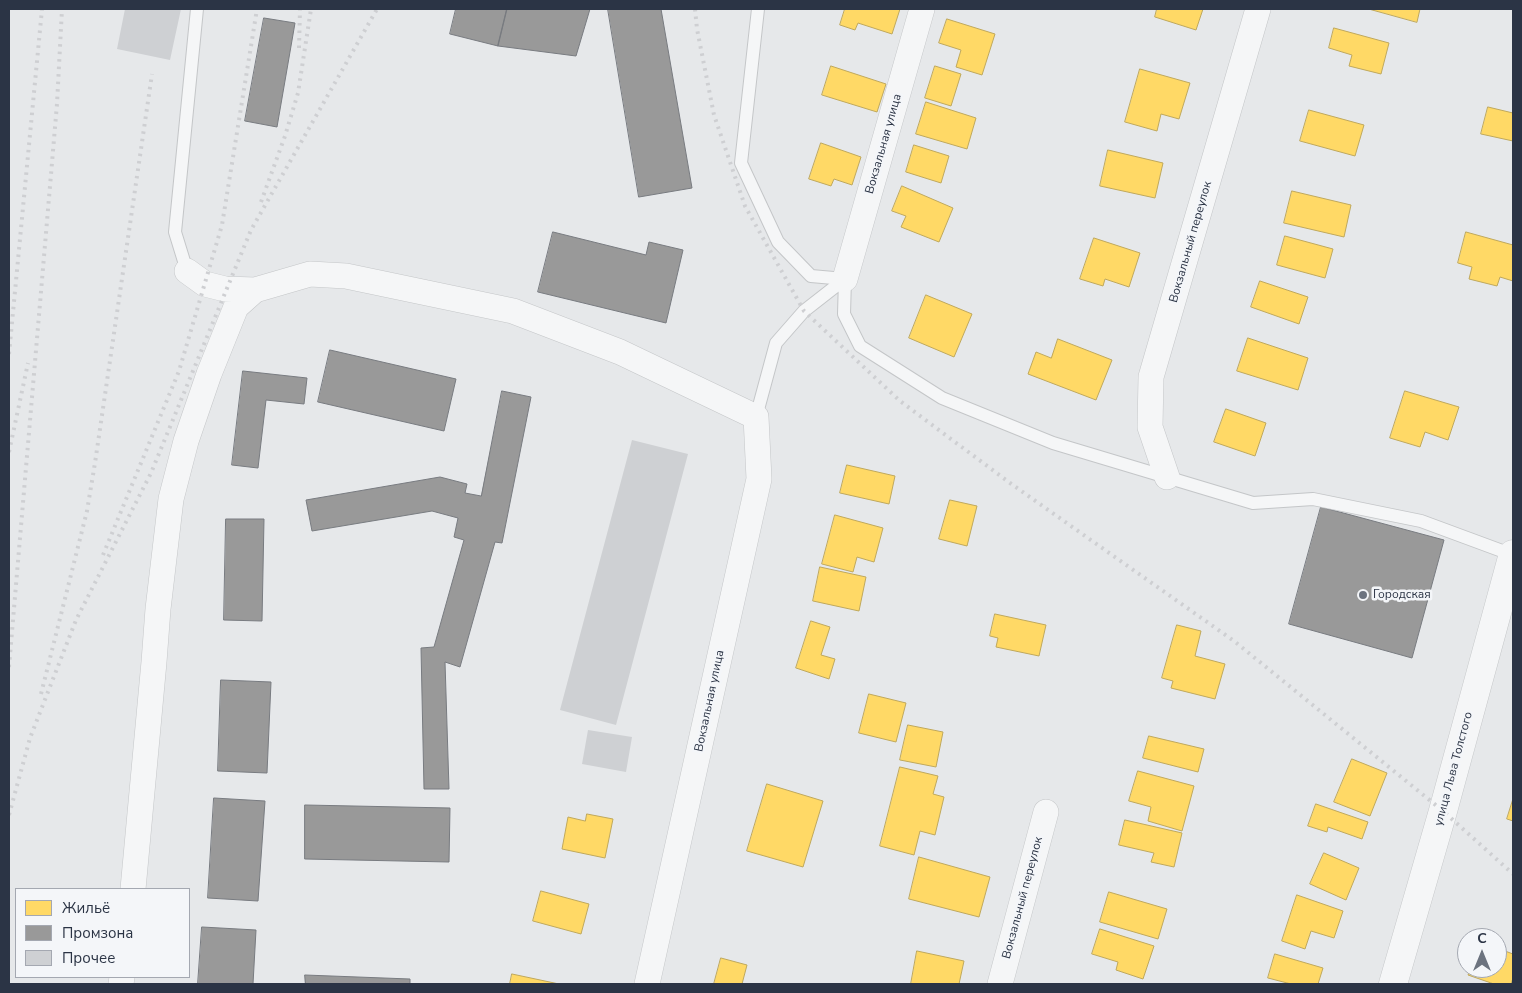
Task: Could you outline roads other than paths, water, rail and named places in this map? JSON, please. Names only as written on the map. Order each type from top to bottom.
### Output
[{"type":"street","name":"Вокзальная улица","points":[[845,279],[922,9]]},
{"type":"street","name":"Вокзальный переулок","points":[[1166,477],[1150,427],[1151,377],[1258,9]]},
{"type":"street","points":[[187,271],[205,284],[226,289],[255,290],[310,274],[346,276],[513,311],[620,352],[756,417]]},
{"type":"street","points":[[133,888],[158,609],[170,499],[186,441],[209,374],[236,307],[255,290]]},
{"type":"street","name":"Вокзальная улица","points":[[647,984],[759,479],[756,417]]},
{"type":"street","name":"улица Льва Толстого","points":[[1393,984],[1508,589],[1513,555]]},
{"type":"street","name":"Вокзальный переулок","points":[[1000,984],[1046,812]]},
{"type":"lane","points":[[187,271],[175,232],[197,9]]},
{"type":"lane","points":[[758,9],[741,163],[778,242],[811,276],[845,279]]},
{"type":"lane","points":[[756,417],[776,343],[804,311],[845,279]]},
{"type":"lane","points":[[845,279],[844,314],[860,346],[942,398],[1053,443],[1253,503],[1313,499],[1421,521],[1513,555]]},
{"type":"railway","points":[[9,354],[42,9]]},
{"type":"railway","points":[[9,667],[57,104],[62,9]]},
{"type":"railway","points":[[103,555],[179,371],[222,225],[257,9]]},
{"type":"railway","points":[[299,48],[300,9]]},
{"type":"railway","points":[[261,202],[285,136],[298,93],[311,9]]},
{"type":"railway","points":[[9,815],[30,738],[76,620],[151,473],[251,230],[377,9]]},
{"type":"railway","points":[[695,9],[697,29],[714,115],[745,206],[804,311],[900,401],[1010,483],[1234,641],[1443,811],[1513,874]]},
{"type":"railway","points":[[41,694],[87,511],[152,74]]},
{"type":"railway","points":[[9,452],[28,363]]},
{"type":"place","name":"Городская","points":[[1363,595]]}]
